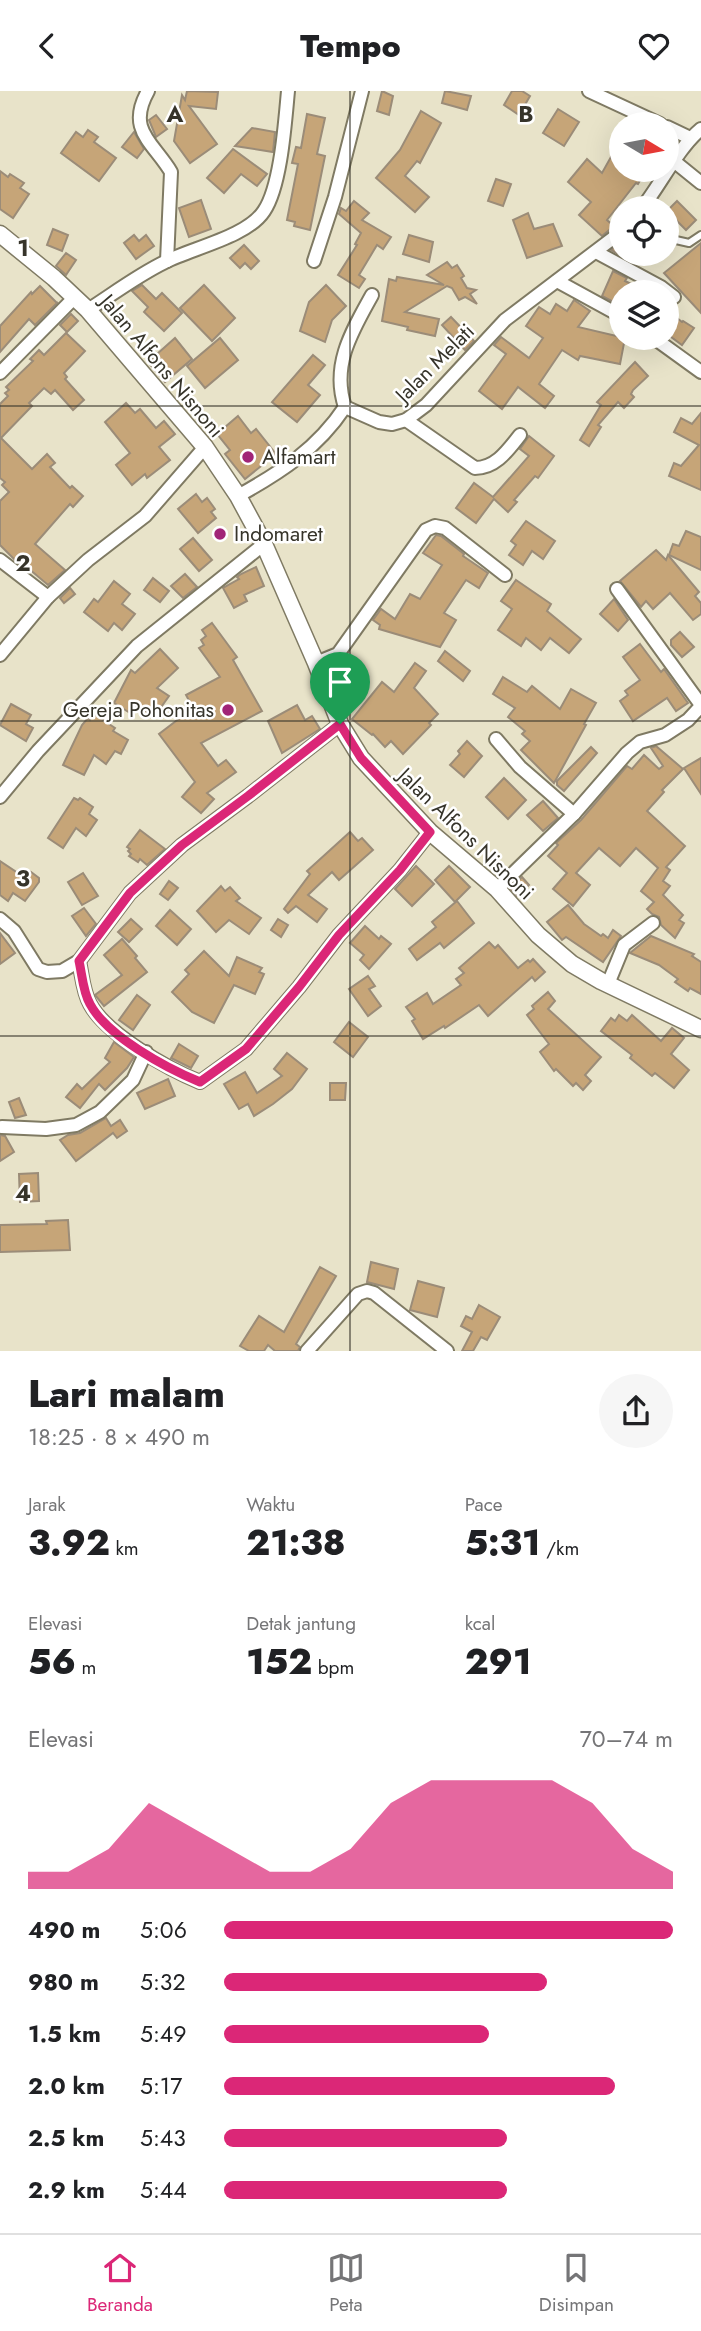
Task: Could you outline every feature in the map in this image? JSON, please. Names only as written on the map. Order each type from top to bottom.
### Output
[{"type":"main road","name":"Jalan Alfons Nisnoni","points":[[0,234],[88,310],[205,447],[238,496],[264,544],[340,724],[361,758],[430,832],[496,889],[538,935],[572,964],[701,1029]]},
{"type":"street","points":[[148,91],[140,110],[140,127],[147,142],[172,172],[167,261]]},
{"type":"street","points":[[88,310],[167,261],[239,231],[253,223],[264,211],[275,179],[288,91]]},
{"type":"street","points":[[314,261],[335,197],[362,91]]},
{"type":"street","points":[[594,92],[635,112]]},
{"type":"street","points":[[679,156],[690,138],[701,129]]},
{"type":"street","points":[[679,133],[690,138]]},
{"type":"street","points":[[679,165],[701,183]]},
{"type":"street","name":"Jalan Melati","points":[[345,407],[379,422],[391,424],[406,420],[426,405],[505,320],[609,242]]},
{"type":"street","points":[[596,252],[650,280]]},
{"type":"street","points":[[557,281],[609,309]]},
{"type":"street","points":[[238,496],[281,473],[312,447],[345,407],[340,391],[343,356],[352,331],[372,295]]},
{"type":"street","points":[[0,373],[75,297]]},
{"type":"street","points":[[671,350],[701,372]]},
{"type":"street","points":[[406,420],[475,468],[484,468],[503,457],[520,435]]},
{"type":"street","points":[[0,655],[48,597],[88,560],[145,516],[205,447]]},
{"type":"street","points":[[316,663],[338,654],[426,530],[445,528],[505,575]]},
{"type":"street","points":[[0,797],[38,751],[137,646],[264,544]]},
{"type":"street","points":[[0,560],[48,597]]},
{"type":"street","points":[[496,889],[574,814],[627,753],[640,742],[664,735],[688,720],[701,706],[617,589]]},
{"type":"street","points":[[0,919],[14,931],[38,969],[47,972],[62,971],[79,961],[130,893],[182,845],[340,724]]},
{"type":"street","points":[[496,739],[520,767],[574,814]]},
{"type":"street","points":[[79,961],[89,1003],[113,1031],[183,1075],[200,1082],[246,1049],[339,935],[400,870],[430,832]]},
{"type":"street","points":[[608,984],[624,946],[653,923]]},
{"type":"street","points":[[2,1127],[46,1129],[76,1125],[100,1112],[134,1080],[146,1052]]},
{"type":"street","points":[[307,1351],[358,1294],[367,1291],[374,1293],[447,1351]]},
{"type":"lane","points":[[679,243],[689,243],[701,235]]},
{"type":"building","points":[[187,91],[218,92],[216,109],[189,106],[217,144],[190,163],[174,141],[182,95],[185,100]]},
{"type":"building","points":[[382,91],[393,96],[389,115],[377,111]]},
{"type":"building","points":[[445,91],[471,96],[467,110],[442,103]]},
{"type":"building","points":[[512,91],[522,91],[530,96],[519,115],[504,105]]},
{"type":"building","points":[[558,109],[579,122],[564,146],[543,133]]},
{"type":"building","points":[[421,111],[441,123],[420,163],[417,161],[405,176],[429,197],[415,212],[376,178],[400,150]]},
{"type":"building","points":[[307,114],[325,118],[317,154],[325,156],[310,230],[294,226],[295,222],[287,220],[298,164],[292,163],[296,147],[301,148]]},
{"type":"building","points":[[156,115],[167,129],[156,137],[149,120]]},
{"type":"building","points":[[252,128],[275,132],[273,152],[235,146]]},
{"type":"building","points":[[88,130],[98,137],[94,142],[116,158],[99,181],[61,153],[76,132],[83,137]]},
{"type":"building","points":[[134,132],[144,149],[137,158],[122,147]]},
{"type":"building","points":[[233,149],[267,174],[257,186],[241,174],[224,193],[207,178]]},
{"type":"building","points":[[587,159],[602,173],[609,160],[609,182],[639,182],[626,196],[609,196],[609,230],[602,236],[579,215],[591,202],[568,182]]},
{"type":"building","points":[[0,171],[24,183],[20,188],[29,194],[13,218],[0,209]]},
{"type":"building","points":[[496,179],[511,184],[503,206],[488,201]]},
{"type":"building","points":[[201,200],[211,229],[189,237],[179,208]]},
{"type":"building","points":[[354,201],[369,213],[362,220],[391,237],[383,249],[377,245],[359,275],[365,279],[359,288],[338,275],[357,245],[355,244],[361,233],[339,214],[341,208],[346,211]]},
{"type":"building","points":[[679,203],[696,220],[686,230],[679,223]]},
{"type":"building","points":[[528,213],[534,229],[553,224],[562,246],[527,258],[513,220]]},
{"type":"building","points":[[53,229],[68,235],[62,251],[47,245]]},
{"type":"building","points":[[134,235],[139,241],[146,235],[154,246],[136,259],[124,243]]},
{"type":"building","points":[[409,235],[433,242],[429,262],[403,254]]},
{"type":"building","points":[[701,243],[701,313],[679,289],[679,280],[670,280],[664,273],[673,266],[679,266],[679,261]]},
{"type":"building","points":[[244,245],[259,261],[251,269],[245,263],[240,268],[230,258]]},
{"type":"building","points":[[66,253],[76,260],[66,275],[56,266]]},
{"type":"building","points":[[447,262],[452,268],[457,265],[467,288],[476,290],[470,294],[477,304],[465,297],[459,300],[452,288],[447,286],[405,312],[439,319],[435,336],[382,321],[389,279],[396,281],[397,277],[444,285],[427,275]]},
{"type":"building","points":[[613,271],[627,278],[626,280],[609,280]]},
{"type":"building","points":[[609,280],[609,300],[602,296]]},
{"type":"building","points":[[142,285],[156,299],[162,293],[182,313],[164,331],[144,312],[148,307],[132,291]]},
{"type":"building","points":[[204,285],[235,318],[212,341],[180,308]]},
{"type":"building","points":[[326,285],[346,306],[332,320],[325,342],[300,331],[309,302]]},
{"type":"building","points":[[40,286],[57,303],[35,325],[29,319],[0,352],[0,326],[31,292],[32,294]]},
{"type":"building","points":[[574,300],[590,311],[578,327],[609,334],[609,350],[623,350],[620,364],[580,356],[578,360],[562,350],[539,384],[554,396],[545,408],[518,387],[502,409],[479,391],[506,354],[494,345],[501,337],[529,358],[543,338],[526,326],[539,307],[550,314],[556,304],[567,311]]},
{"type":"building","points":[[71,314],[78,321],[67,332],[60,325]]},
{"type":"building","points":[[451,317],[474,341],[465,350],[442,325]]},
{"type":"building","points":[[679,320],[694,328],[682,345],[679,343]]},
{"type":"building","points":[[66,333],[85,351],[64,373],[67,377],[65,379],[84,400],[73,410],[55,390],[51,394],[44,388],[29,403],[32,406],[1,438],[32,469],[47,454],[55,463],[50,467],[70,488],[72,486],[83,496],[73,507],[70,504],[35,544],[65,570],[48,585],[18,563],[0,545],[0,501],[9,492],[2,485],[5,482],[0,478],[0,404],[8,396],[5,393],[9,390],[6,387],[33,361],[30,359],[39,350],[44,355]]},
{"type":"building","points":[[175,338],[192,359],[165,382],[148,362]]},
{"type":"building","points":[[220,338],[238,360],[205,388],[187,366]]},
{"type":"building","points":[[313,355],[325,365],[308,385],[320,395],[297,422],[272,402]]},
{"type":"building","points":[[635,362],[648,376],[633,390],[631,394],[634,397],[624,408],[618,402],[598,425],[601,427],[589,446],[580,440],[601,405],[597,402]]},
{"type":"building","points":[[126,403],[135,413],[140,409],[156,428],[164,421],[175,434],[159,447],[170,460],[147,478],[145,474],[132,485],[116,465],[130,453],[105,422]]},
{"type":"building","points":[[701,413],[701,490],[669,476],[674,463],[681,466],[699,445],[674,432],[681,418],[692,424]]},
{"type":"building","points":[[238,416],[251,433],[256,429],[276,454],[245,479],[225,454],[230,450],[217,434]]},
{"type":"building","points":[[529,436],[554,456],[538,478],[535,476],[514,500],[517,502],[508,512],[494,499],[476,523],[456,508],[474,483],[493,497],[529,456],[520,449]]},
{"type":"building","points":[[196,494],[202,502],[207,498],[215,509],[211,512],[216,518],[198,533],[178,509]]},
{"type":"building","points":[[526,521],[555,541],[543,559],[532,551],[523,565],[509,555],[516,545],[511,541]]},
{"type":"building","points":[[686,531],[701,537],[701,570],[669,555],[673,544],[679,546]]},
{"type":"building","points":[[436,535],[441,536],[464,554],[463,556],[488,573],[479,588],[466,580],[444,613],[456,620],[440,647],[379,629],[380,625],[373,620],[381,609],[395,619],[410,594],[420,599],[442,565],[423,553]]},
{"type":"building","points":[[193,538],[212,560],[199,571],[180,549]]},
{"type":"building","points":[[656,550],[666,560],[668,555],[699,592],[695,596],[701,603],[701,614],[693,620],[670,593],[653,609],[646,601],[641,607],[620,581]]},
{"type":"building","points":[[256,567],[264,586],[244,595],[247,601],[234,608],[223,588],[239,579],[237,577],[241,574]]},
{"type":"building","points":[[185,574],[197,587],[183,598],[171,586]]},
{"type":"building","points":[[153,578],[169,591],[160,602],[144,590]]},
{"type":"building","points":[[516,580],[551,604],[547,611],[581,639],[569,653],[550,638],[541,650],[526,638],[521,646],[498,630],[512,609],[501,601]]},
{"type":"building","points":[[114,581],[130,594],[122,604],[135,614],[122,630],[114,623],[108,631],[84,612],[94,599],[98,602]]},
{"type":"building","points":[[70,588],[75,594],[64,603],[60,598]]},
{"type":"building","points":[[614,599],[628,620],[618,631],[600,614]]},
{"type":"building","points":[[212,623],[237,657],[233,660],[262,711],[201,743],[218,766],[226,760],[236,772],[207,793],[214,799],[201,813],[182,797],[195,782],[159,734],[193,708],[186,695],[220,677],[199,648],[204,645],[201,640],[206,636],[202,630]]},
{"type":"building","points":[[680,632],[694,647],[682,657],[671,645],[671,640]]},
{"type":"building","points":[[640,644],[661,672],[664,669],[688,703],[676,711],[667,698],[633,721],[620,701],[628,695],[625,691],[640,680],[623,657]]},
{"type":"building","points":[[160,649],[178,668],[157,688],[169,696],[154,717],[136,704],[130,713],[114,703],[131,670],[135,673]]},
{"type":"building","points":[[445,651],[470,671],[463,681],[438,661]]},
{"type":"building","points":[[415,663],[426,671],[414,688],[438,714],[403,754],[391,741],[385,747],[373,734],[352,719],[382,682],[394,692]]},
{"type":"building","points":[[503,677],[527,692],[532,686],[560,709],[571,689],[596,703],[554,783],[521,750],[530,741],[522,734],[525,731],[508,717],[515,708],[493,694]]},
{"type":"building","points":[[11,704],[31,715],[26,724],[33,728],[26,741],[0,725]]},
{"type":"building","points":[[297,705],[305,720],[312,716],[320,729],[282,753],[268,721]]},
{"type":"building","points":[[94,714],[128,740],[121,754],[115,751],[106,764],[94,755],[84,775],[63,765],[82,725]]},
{"type":"building","points":[[467,741],[482,756],[464,777],[450,765]]},
{"type":"building","points":[[656,746],[683,769],[662,790],[664,792],[647,811],[685,846],[666,867],[670,870],[663,881],[670,886],[663,895],[683,915],[679,920],[684,923],[675,938],[661,925],[659,917],[647,909],[654,902],[641,891],[658,868],[636,848],[620,866],[599,848],[576,873],[590,885],[573,906],[553,889],[567,873],[548,856],[558,845],[556,843],[581,820],[627,766],[632,769],[644,755],[659,769],[663,766],[651,748]]},
{"type":"building","points":[[591,747],[597,753],[564,791],[557,785],[557,781]]},
{"type":"building","points":[[701,758],[701,794],[684,768]]},
{"type":"building","points":[[504,778],[526,800],[508,819],[486,797]]},
{"type":"building","points":[[74,798],[80,798],[93,807],[89,814],[97,820],[86,836],[76,828],[63,848],[48,838]]},
{"type":"building","points":[[543,801],[558,818],[543,831],[527,815]]},
{"type":"building","points":[[140,830],[165,849],[147,865],[140,859],[138,862],[129,856],[130,849],[127,847]]},
{"type":"building","points":[[350,832],[358,841],[362,838],[373,850],[339,880],[332,872],[308,895],[327,909],[317,922],[296,906],[288,913],[284,909],[310,874],[307,871]]},
{"type":"building","points":[[0,861],[27,879],[31,872],[39,878],[25,901],[13,893],[8,901],[0,895]]},
{"type":"building","points":[[416,866],[434,884],[412,906],[395,889]]},
{"type":"building","points":[[449,866],[470,887],[455,902],[435,880]]},
{"type":"building","points":[[83,873],[98,896],[82,905],[68,882]]},
{"type":"building","points":[[522,877],[529,885],[517,896],[510,888]]},
{"type":"building","points":[[169,881],[178,888],[168,900],[160,894]]},
{"type":"building","points":[[221,886],[225,891],[230,887],[240,898],[236,901],[261,918],[249,934],[229,920],[216,932],[197,911]]},
{"type":"building","points":[[457,901],[474,923],[444,948],[440,943],[417,960],[409,949],[436,927],[432,922]]},
{"type":"building","points":[[568,905],[584,924],[601,936],[603,934],[608,938],[613,930],[621,936],[603,962],[566,937],[562,940],[547,922]]},
{"type":"building","points":[[84,908],[96,924],[86,936],[72,916]]},
{"type":"building","points":[[170,910],[191,929],[177,945],[156,926]]},
{"type":"building","points":[[131,919],[142,929],[129,942],[118,932]]},
{"type":"building","points":[[278,919],[288,925],[281,937],[271,930]]},
{"type":"building","points":[[365,926],[379,939],[381,936],[391,944],[369,969],[360,960],[364,955],[350,943]]},
{"type":"building","points":[[0,933],[15,953],[0,964]]},
{"type":"building","points":[[651,936],[694,954],[692,956],[701,962],[701,994],[690,988],[688,991],[675,982],[678,979],[659,965],[630,953]]},
{"type":"building","points":[[122,939],[147,972],[104,1006],[95,995],[122,975],[104,955]]},
{"type":"building","points":[[489,942],[495,948],[498,945],[518,968],[533,959],[545,972],[535,981],[532,977],[488,1016],[479,1005],[423,1039],[412,1021],[415,1019],[406,1007],[427,993],[433,1004],[461,985],[456,979],[464,973],[459,968]]},
{"type":"building","points":[[204,951],[229,976],[237,957],[262,968],[259,972],[264,974],[255,994],[234,985],[214,1023],[192,1012],[172,992],[189,974],[185,970]]},
{"type":"building","points":[[368,976],[375,986],[369,989],[381,1006],[368,1016],[349,989]]},
{"type":"building","points":[[548,992],[555,1001],[548,1009],[601,1057],[585,1075],[591,1081],[583,1090],[576,1083],[573,1086],[556,1069],[554,1071],[540,1052],[549,1044],[527,1015],[534,1009],[532,1006]]},
{"type":"building","points":[[137,995],[150,1005],[133,1030],[119,1020]]},
{"type":"building","points":[[619,1015],[627,1021],[632,1015],[661,1041],[672,1028],[684,1038],[671,1054],[689,1070],[674,1088],[655,1073],[652,1076],[630,1058],[632,1055],[601,1031],[611,1018],[615,1021]]},
{"type":"building","points":[[349,1022],[368,1037],[353,1057],[334,1042]]},
{"type":"building","points":[[114,1042],[134,1057],[105,1090],[99,1084],[80,1108],[66,1097],[77,1084],[82,1089],[110,1062],[105,1058]]},
{"type":"building","points":[[179,1044],[198,1056],[191,1068],[171,1058]]},
{"type":"building","points":[[287,1053],[307,1069],[292,1089],[254,1116],[248,1104],[239,1109],[224,1084],[245,1072],[257,1093],[282,1076],[274,1069]]},
{"type":"building","points":[[168,1079],[175,1096],[145,1109],[137,1093]]},
{"type":"building","points":[[330,1083],[346,1083],[345,1100],[330,1100]]},
{"type":"building","points":[[19,1098],[26,1115],[15,1118],[9,1102]]},
{"type":"building","points":[[106,1118],[111,1126],[120,1120],[127,1131],[117,1138],[113,1133],[76,1161],[60,1140],[80,1133]]},
{"type":"building","points":[[0,1135],[5,1136],[14,1152],[0,1161]]},
{"type":"building","points":[[38,1173],[39,1201],[20,1202],[19,1174]]},
{"type":"building","points":[[68,1220],[70,1250],[0,1252],[0,1225],[47,1224],[46,1221]]},
{"type":"building","points":[[371,1262],[398,1269],[394,1289],[367,1282]]},
{"type":"building","points":[[320,1267],[336,1276],[296,1344],[300,1347],[298,1351],[275,1351],[268,1345],[264,1351],[249,1351],[240,1346],[259,1316],[284,1332]]},
{"type":"building","points":[[418,1281],[444,1288],[437,1317],[410,1310]]},
{"type":"building","points":[[479,1305],[500,1317],[487,1340],[481,1337],[473,1351],[462,1351],[472,1332],[461,1326],[466,1316],[472,1319]]},
{"type":"place","name":"Alfamart","points":[[248,457]]},
{"type":"place","name":"Indomaret","points":[[220,534]]},
{"type":"place","name":"Gereja Pohonitas","points":[[228,710]]},
{"type":"route","points":[[340,724],[361,758],[430,832],[400,870],[321,956],[299,987],[246,1049],[200,1082],[183,1075],[113,1031],[101,1018],[89,1003],[79,961],[130,893],[182,845],[340,724]]}]
